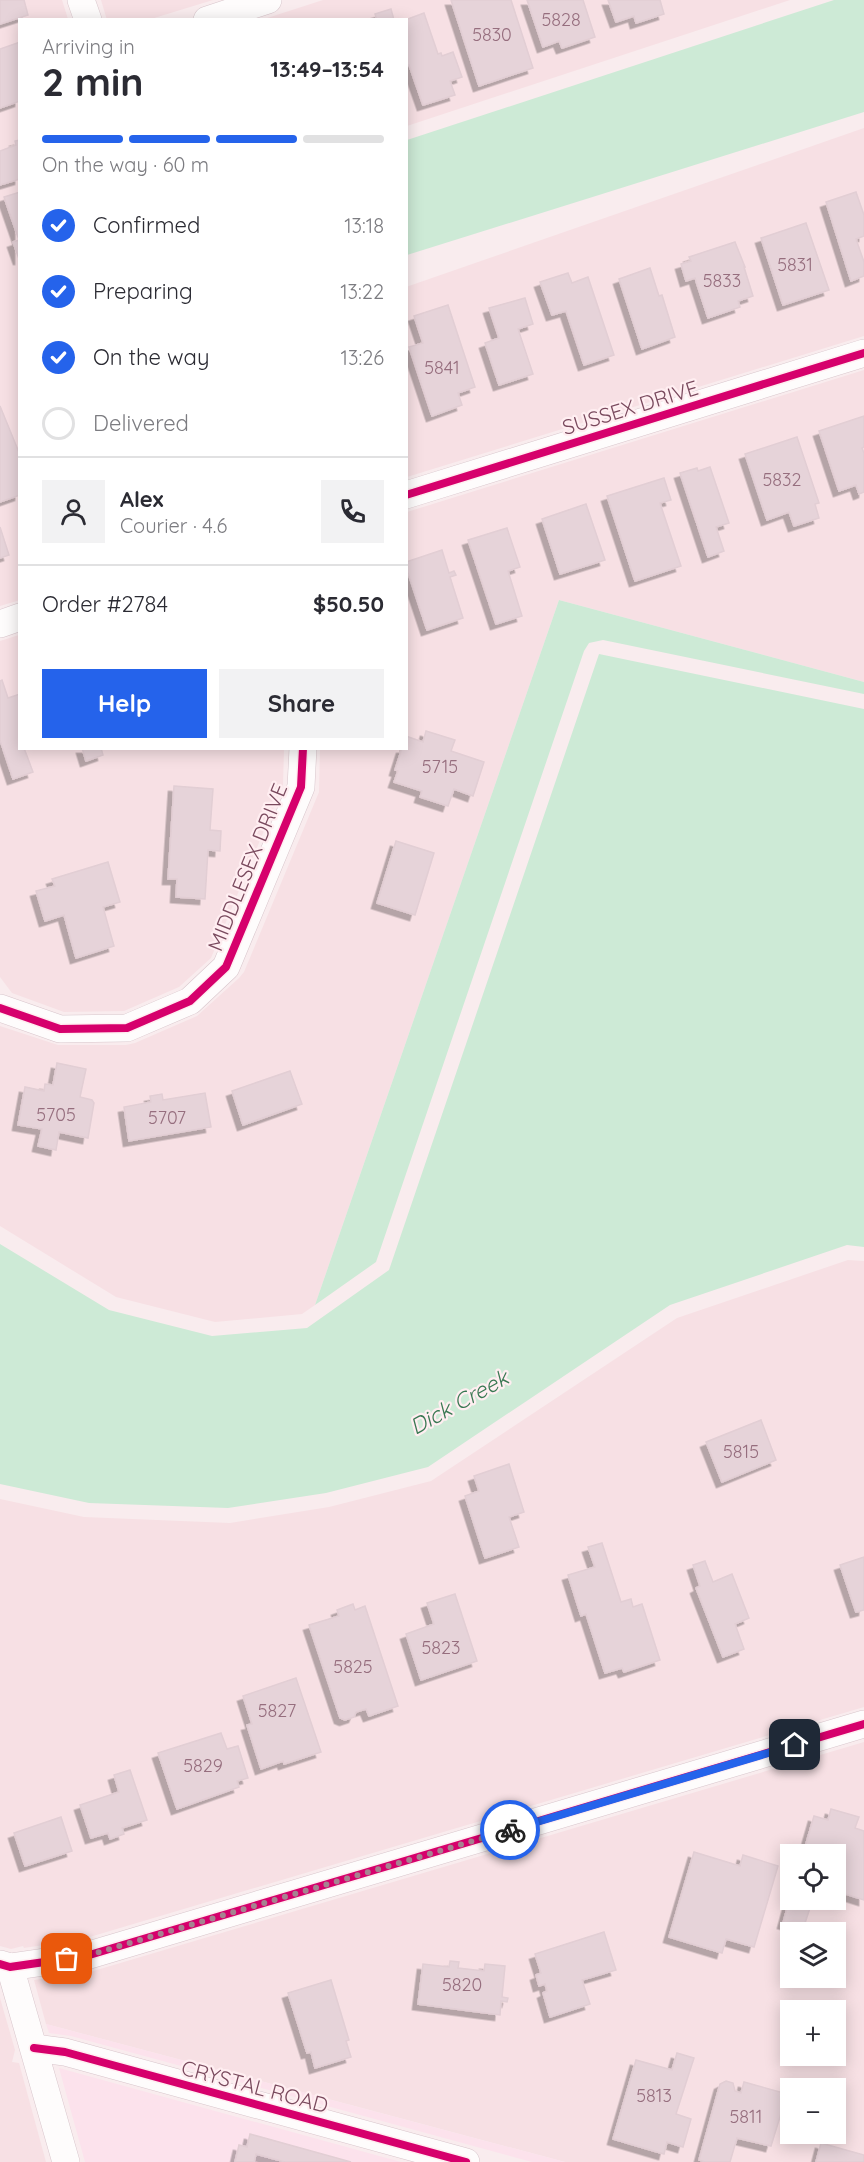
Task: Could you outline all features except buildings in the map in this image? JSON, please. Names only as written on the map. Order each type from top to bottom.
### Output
[{"type":"street","points":[[81,0],[86,18]]},
{"type":"street","points":[[213,18],[268,0]]},
{"type":"street","name":"SUSSEX DRIVE","points":[[408,494],[864,353]]},
{"type":"street","points":[[0,624],[18,618]]},
{"type":"street","name":"MIDDLESEX DRIVE","points":[[0,1008],[60,1029],[128,1028],[190,1001],[226,967],[301,787],[303,750]]},
{"type":"street","points":[[66,2162],[34,2048],[5,1966],[86,1956],[864,1724]]},
{"type":"street","name":"CRYSTAL ROAD","points":[[34,2048],[76,2055],[466,2162]]},
{"type":"shaded area","points":[[0,0],[62,0],[68,18],[18,18],[18,601],[0,606]]},
{"type":"shaded area","points":[[101,0],[213,0],[154,18],[106,18]]},
{"type":"shaded area","points":[[323,0],[790,0],[408,126],[408,18],[267,18]]},
{"type":"shaded area","points":[[864,128],[864,336],[408,477],[408,286]]},
{"type":"shaded area","points":[[864,370],[864,682],[559,600],[315,1305],[302,1314],[215,1322],[116,1297],[0,1226],[0,1026],[58,1045],[126,1045],[197,1016],[244,972],[319,792],[320,750],[408,750],[408,512]]},
{"type":"shaded area","points":[[18,635],[18,750],[284,750],[283,785],[211,958],[179,987],[124,1011],[64,1012],[12,993],[0,977],[0,641]]},
{"type":"shaded area","points":[[848,1260],[864,1261],[864,1707],[83,1939],[24,1948],[23,1946],[11,1949],[0,1946],[0,1499],[84,1517],[230,1523],[329,1507],[431,1481],[677,1318]]},
{"type":"shaded area","points":[[864,1742],[864,2162],[565,2162],[46,2024],[34,1980],[90,1972]]},
{"type":"shaded area","points":[[0,1998],[15,2050],[12,2062],[19,2063],[46,2162],[0,2162]]},
{"type":"shaded area","points":[[46,2024],[565,2162],[532,2162],[71,2036],[49,2033]]},
{"type":"shaded area","points":[[59,2068],[401,2162],[85,2162]]},
{"type":"water","points":[[834,0],[864,0],[864,112],[408,255],[408,140]]},
{"type":"water","points":[[559,600],[864,682],[864,694],[603,640],[589,643],[584,651],[376,1262],[315,1305]]},
{"type":"water","name":"Dick Creek","points":[[599,654],[864,709],[864,1247],[847,1245],[670,1305],[428,1467],[326,1493],[228,1508],[89,1503],[0,1484],[0,1244],[109,1310],[212,1336],[307,1328],[389,1270]]},
{"type":"cycle path","points":[[408,494],[864,353]]},
{"type":"cycle path","points":[[0,1008],[60,1029],[127,1028],[190,1001],[226,967],[301,787],[303,750]]},
{"type":"cycle path","points":[[0,1964],[10,1967],[86,1956],[864,1724]]},
{"type":"cycle path","points":[[34,2048],[65,2052],[466,2162]]},
{"type":"way so far","points":[[67,1959],[86,1956],[510,1830]]},
{"type":"route","points":[[510,1830],[795,1745]]}]
